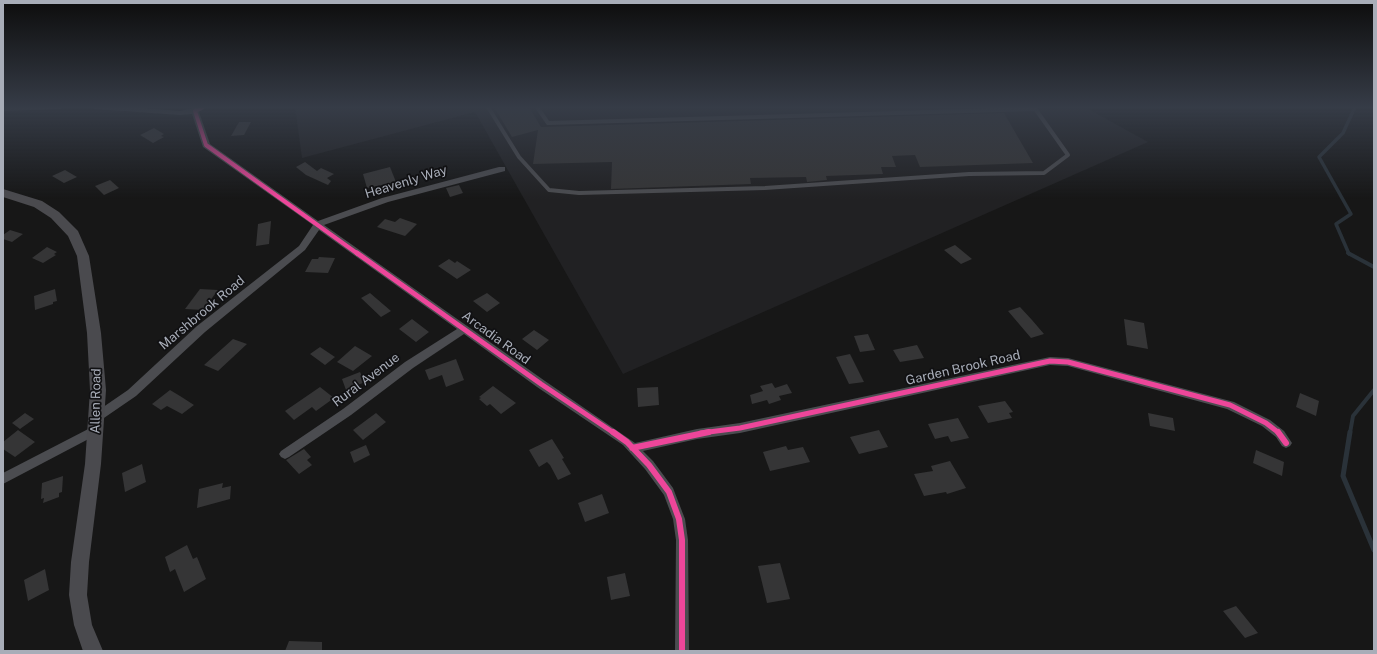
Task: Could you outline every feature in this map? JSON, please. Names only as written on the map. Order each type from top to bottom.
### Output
[{"type":"street","name":"Arcadia Road","points":[[205,138],[206,145],[541,384],[611,431],[632,448],[662,481],[671,496],[679,519],[682,540],[682,651]]},
{"type":"street","name":"Heavenly Way","points":[[318,224],[385,200],[502,169]]},
{"type":"street","name":"Allen Road","points":[[3,193],[32,201],[46,208],[65,224],[74,234],[83,256],[94,333],[98,390],[96,424],[78,596],[83,625],[93,651]]},
{"type":"street","name":"Marshbrook Road","points":[[3,479],[96,424],[201,329],[302,248],[318,224]]},
{"type":"street","name":"Rural Avenue","points":[[285,454],[347,412],[409,365],[464,329]]},
{"type":"street","name":"Garden Brook Road","points":[[632,448],[697,434],[740,428],[1050,361],[1068,362],[1230,405],[1266,423],[1280,434],[1286,443]]},
{"type":"lane","points":[[507,138],[519,157],[549,190],[579,192],[765,188],[969,174],[1044,173],[1068,155],[1055,138]]},
{"type":"shaded area","points":[[299,138],[379,138],[302,158]]},
{"type":"shaded area","points":[[489,138],[1140,138],[1148,142],[623,374]]},
{"type":"building","points":[[144,138],[163,138],[153,143]]},
{"type":"building","points":[[537,138],[1018,138],[1033,163],[920,167],[915,155],[892,156],[896,167],[881,167],[883,174],[826,176],[827,180],[807,182],[806,177],[750,178],[751,184],[611,189],[612,162],[533,164]]},
{"type":"building","points":[[305,162],[317,171],[321,168],[334,174],[327,178],[331,181],[328,185],[306,175],[296,167]]},
{"type":"building","points":[[390,167],[396,182],[367,188],[363,174]]},
{"type":"building","points":[[65,170],[77,177],[64,183],[52,176]]},
{"type":"building","points":[[110,180],[119,188],[104,195],[95,186]]},
{"type":"building","points":[[459,185],[463,193],[450,197],[446,188]]},
{"type":"building","points":[[400,218],[417,224],[405,236],[377,227],[385,219],[395,222]]},
{"type":"building","points":[[271,221],[269,244],[256,246],[258,224]]},
{"type":"building","points":[[10,230],[23,234],[12,242],[3,239],[3,235]]},
{"type":"building","points":[[955,245],[972,259],[961,264],[944,250]]},
{"type":"building","points":[[47,247],[57,252],[54,254],[56,255],[43,263],[32,258]]},
{"type":"building","points":[[319,257],[335,258],[328,273],[305,272],[312,259],[318,259]]},
{"type":"building","points":[[449,259],[455,263],[457,261],[471,270],[457,279],[438,266]]},
{"type":"building","points":[[55,289],[57,301],[53,302],[53,304],[35,310],[34,296]]},
{"type":"building","points":[[200,289],[218,290],[203,310],[185,309]]},
{"type":"building","points":[[370,293],[391,311],[381,317],[361,298]]},
{"type":"building","points":[[487,293],[500,303],[487,312],[473,301]]},
{"type":"building","points":[[1020,307],[1044,334],[1031,338],[1008,311]]},
{"type":"building","points":[[412,319],[429,332],[416,342],[399,329]]},
{"type":"building","points":[[1124,319],[1144,323],[1148,349],[1127,345]]},
{"type":"building","points":[[534,330],[549,340],[537,350],[522,339]]},
{"type":"building","points":[[868,334],[875,350],[860,352],[854,336]]},
{"type":"building","points":[[233,339],[247,344],[218,371],[204,365]]},
{"type":"building","points":[[917,345],[924,358],[900,362],[893,350]]},
{"type":"building","points":[[355,346],[372,356],[353,371],[337,362]]},
{"type":"building","points":[[320,347],[335,357],[325,365],[310,354]]},
{"type":"building","points":[[850,354],[864,382],[849,384],[836,357]]},
{"type":"building","points":[[456,359],[464,380],[446,387],[442,375],[429,380],[425,370]]},
{"type":"building","points":[[360,372],[365,382],[346,390],[342,379]]},
{"type":"building","points":[[772,383],[775,388],[787,384],[792,393],[779,396],[781,400],[769,404],[767,400],[752,404],[750,395],[763,391],[760,386]]},
{"type":"building","points":[[493,386],[516,403],[501,414],[490,404],[487,406],[479,399],[481,398],[479,397]]},
{"type":"building","points":[[320,387],[334,398],[316,411],[312,407],[294,420],[285,411]]},
{"type":"building","points":[[658,387],[659,405],[638,407],[637,388]]},
{"type":"building","points":[[170,390],[194,405],[182,414],[167,406],[161,410],[152,404]]},
{"type":"building","points":[[1300,393],[1319,401],[1316,416],[1296,407]]},
{"type":"building","points":[[1005,401],[1013,412],[1009,413],[1012,418],[988,423],[978,406]]},
{"type":"building","points":[[25,413],[34,419],[20,429],[12,423]]},
{"type":"building","points":[[376,413],[386,422],[363,440],[353,430]]},
{"type":"building","points":[[1148,413],[1173,418],[1175,431],[1150,426]]},
{"type":"building","points":[[958,418],[969,438],[951,442],[948,436],[935,439],[928,424]]},
{"type":"building","points":[[18,430],[35,442],[15,457],[3,449],[3,442]]},
{"type":"building","points":[[879,430],[888,447],[859,454],[850,437]]},
{"type":"building","points":[[552,439],[564,458],[562,459],[571,474],[558,480],[550,465],[547,462],[539,467],[529,450]]},
{"type":"building","points":[[366,445],[370,455],[354,463],[350,452]]},
{"type":"building","points":[[786,446],[788,450],[803,447],[810,462],[770,471],[763,452]]},
{"type":"building","points":[[304,449],[311,457],[307,460],[312,465],[299,474],[286,460]]},
{"type":"building","points":[[1256,450],[1284,462],[1282,476],[1253,463]]},
{"type":"building","points":[[950,461],[966,488],[947,494],[946,492],[924,496],[914,474],[933,471],[931,466]]},
{"type":"building","points":[[142,464],[146,482],[125,492],[122,473]]},
{"type":"building","points":[[63,476],[62,492],[59,493],[59,497],[43,503],[44,498],[41,499],[42,483]]},
{"type":"building","points":[[223,483],[222,488],[231,486],[230,499],[197,508],[199,489]]},
{"type":"building","points":[[602,494],[609,513],[585,522],[578,503]]},
{"type":"building","points":[[187,545],[193,559],[197,557],[206,579],[184,592],[175,569],[170,572],[165,557]]},
{"type":"building","points":[[780,563],[790,599],[767,603],[758,566]]},
{"type":"building","points":[[45,569],[49,590],[28,601],[24,580]]},
{"type":"building","points":[[625,573],[630,596],[611,600],[607,577]]},
{"type":"building","points":[[1236,606],[1258,633],[1245,638],[1223,611]]},
{"type":"building","points":[[289,641],[322,642],[322,651],[285,651]]},
{"type":"waterway","points":[[1338,138],[1319,157],[1351,214],[1336,224],[1349,253]]},
{"type":"waterway","points":[[1349,253],[1374,267]]},
{"type":"waterway","points":[[1350,433],[1353,416],[1374,390]]},
{"type":"waterway","points":[[1350,432],[1343,476],[1374,550]]},
{"type":"cycle path","points":[[204,138],[206,145],[541,384],[627,442],[649,465],[669,492],[679,519],[682,540],[682,651]]},
{"type":"cycle path","points":[[632,448],[697,434],[740,428],[1050,361],[1068,362],[1230,405],[1266,423],[1280,434],[1286,443]]}]
